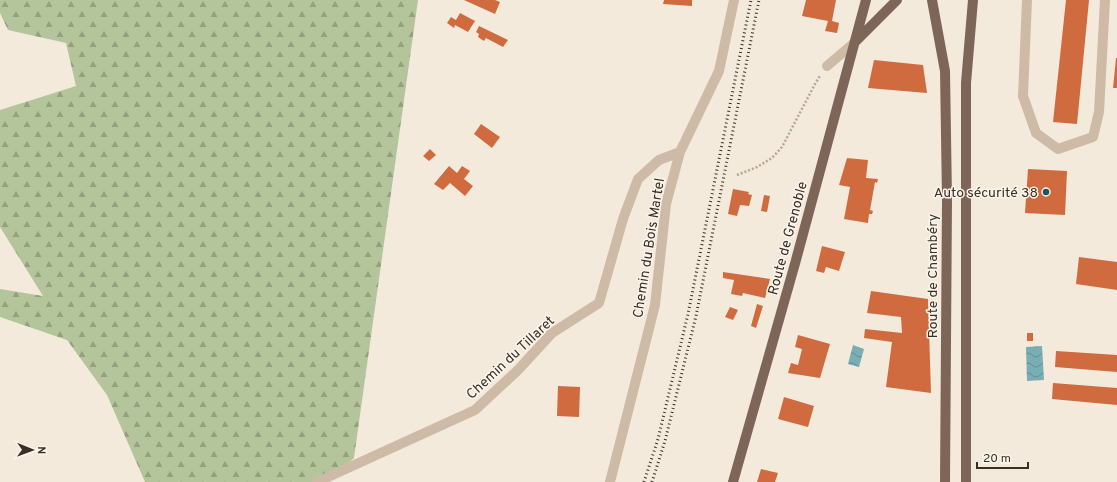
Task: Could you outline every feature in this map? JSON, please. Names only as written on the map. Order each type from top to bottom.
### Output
[{"type":"main road","name":"Route de Grenoble","points":[[733,482],[796,260],[866,0]]},
{"type":"main road","points":[[854,42],[897,0]]},
{"type":"main road","name":"Route de Chambéry","points":[[932,0],[945,71],[947,199],[945,482]]},
{"type":"main road","points":[[966,482],[966,83],[973,0]]},
{"type":"street","name":"Chemin du Bois Martel","points":[[610,482],[655,305],[666,204],[680,152],[720,71],[734,0]]},
{"type":"street","points":[[1027,0],[1022,96],[1036,133],[1058,149],[1093,137],[1099,112],[1105,0]]},
{"type":"street","points":[[827,66],[854,42]]},
{"type":"street","name":"Chemin du Tillaret","points":[[317,482],[475,410],[518,370],[552,333],[598,303],[623,219],[638,178],[659,160],[680,152]]},
{"type":"path","points":[[737,175],[772,158],[782,147],[814,84],[827,66]]},
{"type":"green space","points":[[0,0],[418,0],[354,458],[328,482],[145,482],[107,395],[67,340],[0,317],[0,289],[43,296],[0,227],[0,110],[76,86],[66,43],[8,30],[0,13]]},
{"type":"water","points":[[853,345],[864,349],[859,367],[848,364]]},
{"type":"water","points":[[1042,346],[1044,380],[1027,381],[1026,347]]},
{"type":"building","points":[[464,0],[495,0],[500,2],[495,14]]},
{"type":"building","points":[[664,0],[692,0],[692,6],[663,4]]},
{"type":"building","points":[[806,0],[836,0],[832,21],[839,23],[837,33],[825,31],[828,21],[802,16]]},
{"type":"building","points":[[1066,0],[1089,0],[1077,124],[1053,122]]},
{"type":"building","points":[[460,13],[475,21],[468,32],[455,25],[454,28],[447,23],[451,17],[456,20]]},
{"type":"building","points":[[479,26],[508,40],[503,47],[486,38],[484,41],[478,37],[479,34],[476,32]]},
{"type":"building","points":[[1116,58],[1117,88],[1113,88]]},
{"type":"building","points":[[874,60],[923,65],[927,93],[868,88]]},
{"type":"building","points":[[481,124],[500,137],[492,148],[474,134]]},
{"type":"building","points":[[430,149],[436,155],[429,161],[423,156]]},
{"type":"building","points":[[847,158],[868,160],[866,178],[878,179],[877,183],[875,182],[870,210],[873,211],[872,214],[869,214],[868,223],[844,219],[850,187],[839,185]]},
{"type":"building","points":[[449,166],[457,173],[462,166],[470,171],[464,179],[473,186],[465,196],[450,183],[443,190],[434,184]]},
{"type":"building","name":"Auto sécurité 38","points":[[1028,169],[1067,171],[1065,215],[1025,213]]},
{"type":"building","points":[[733,189],[749,192],[748,194],[752,195],[749,206],[740,205],[737,216],[728,214]]},
{"type":"building","points":[[764,195],[770,196],[767,212],[761,211]]},
{"type":"building","points":[[822,246],[845,252],[839,271],[826,267],[824,273],[816,271]]},
{"type":"building","points":[[1079,257],[1117,262],[1117,290],[1076,284]]},
{"type":"building","points":[[723,272],[770,279],[765,298],[743,293],[742,296],[731,294],[734,280],[723,278]]},
{"type":"building","points":[[871,291],[928,299],[931,393],[886,387],[892,342],[864,338],[865,329],[902,333],[901,317],[867,313]]},
{"type":"building","points":[[757,304],[763,306],[756,328],[751,326]]},
{"type":"building","points":[[730,307],[738,310],[733,320],[725,317]]},
{"type":"building","points":[[1027,333],[1033,333],[1033,341],[1027,341]]},
{"type":"building","points":[[798,335],[830,344],[820,378],[788,373],[791,363],[798,365],[802,349],[795,347]]},
{"type":"building","points":[[1056,351],[1117,355],[1117,372],[1055,367]]},
{"type":"building","points":[[1053,383],[1117,388],[1117,405],[1052,399]]},
{"type":"building","points":[[558,386],[580,387],[579,417],[557,416]]},
{"type":"building","points":[[784,397],[814,406],[808,427],[778,419]]},
{"type":"building","points":[[761,469],[778,473],[775,482],[757,482]]},
{"type":"railway","points":[[644,482],[658,439],[688,314],[751,0]]},
{"type":"railway","points":[[652,482],[665,441],[696,316],[759,0]]},
{"type":"place","name":"Auto sécurité 38","points":[[1046,192]]}]
